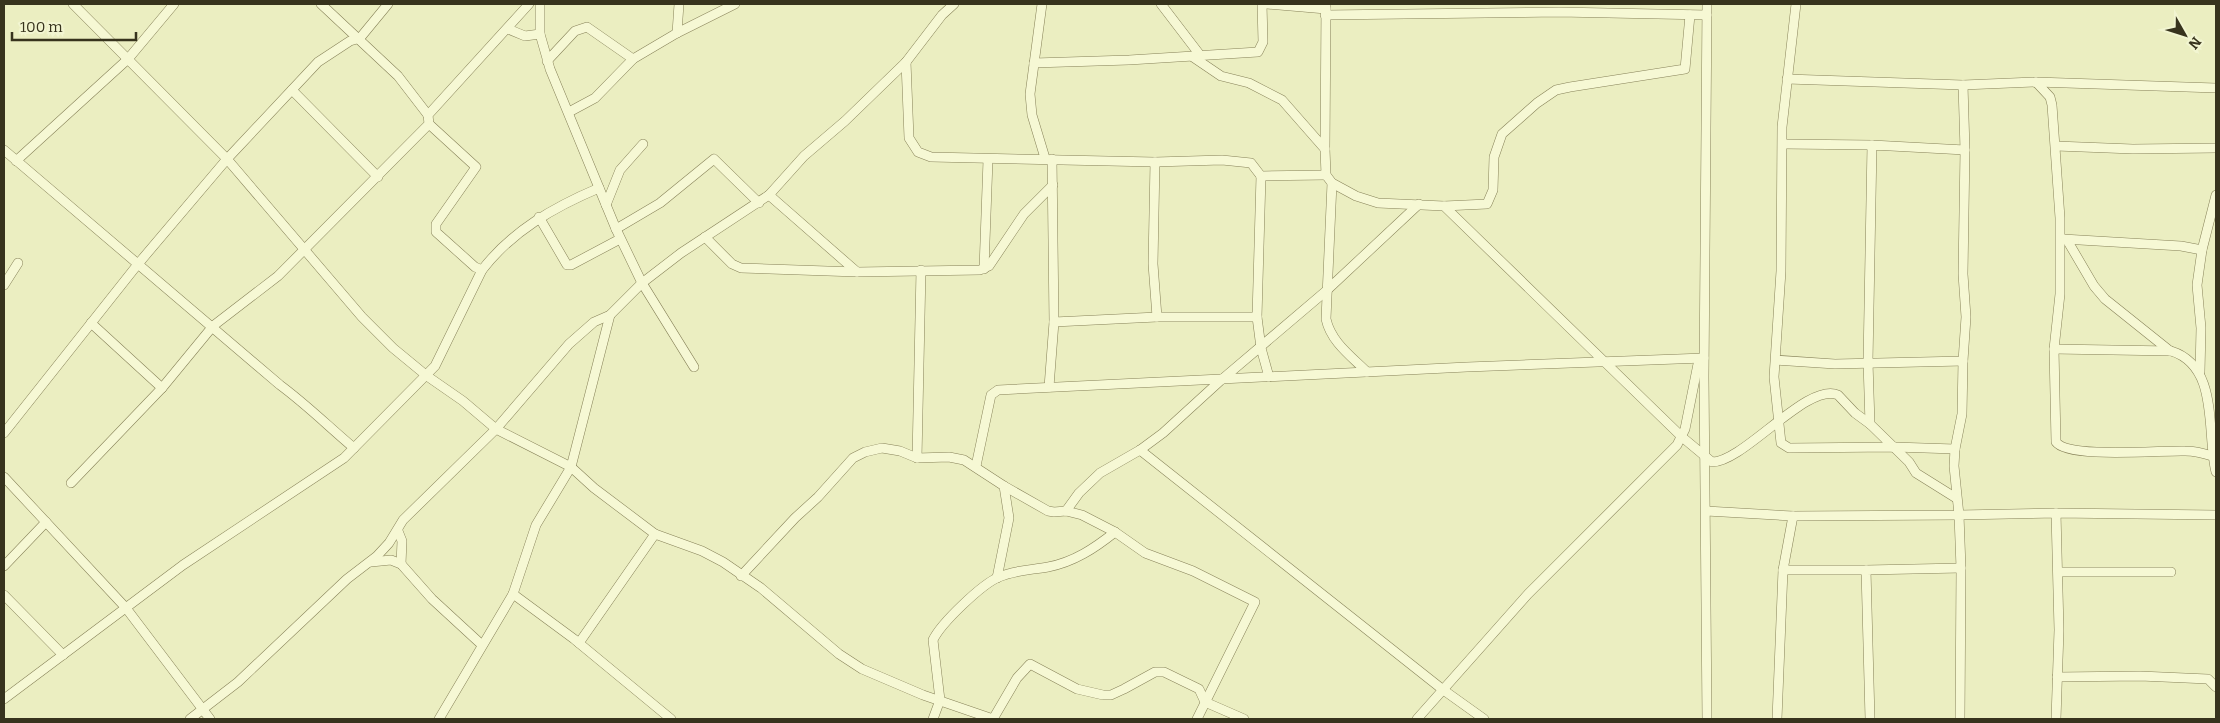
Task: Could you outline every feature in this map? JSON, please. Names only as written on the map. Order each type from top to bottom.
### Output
[{"type":"street","points":[[73,4],[227,159],[304,251],[362,317],[393,348],[427,376],[463,401],[496,429],[571,467],[594,488],[655,534],[702,551],[741,576],[791,612],[839,654],[862,669],[993,719],[1012,687],[1030,664],[1077,689],[1102,695],[1118,692],[1155,672],[1164,672],[1199,689],[1205,702],[1244,719]]},
{"type":"street","points":[[16,161],[128,58],[174,4]]},
{"type":"street","points":[[321,4],[360,38],[398,76],[428,119],[476,167],[436,224],[436,232],[475,267],[482,270]]},
{"type":"street","points":[[4,433],[138,264],[227,159],[318,62],[360,38],[388,4]]},
{"type":"street","points":[[71,483],[162,388],[213,326],[278,276],[378,177],[428,119],[453,85],[508,29],[529,4]]},
{"type":"street","points":[[540,4],[540,34],[548,61],[620,239],[642,283],[694,367]]},
{"type":"street","points":[[677,33],[679,4]]},
{"type":"street","points":[[569,112],[595,98],[633,59],[677,33],[735,4]]},
{"type":"street","points":[[190,719],[204,711],[238,682],[366,563],[377,556],[398,531],[403,520],[496,429],[569,344],[594,322],[610,315],[642,283],[705,237],[759,204],[804,156],[845,121],[906,62],[942,15],[954,4]]},
{"type":"street","points":[[1042,4],[1030,94],[1032,115],[1048,159],[1052,185],[1054,322],[1049,387]]},
{"type":"street","points":[[1161,4],[1197,56],[1221,76],[1249,83],[1282,100],[1325,149]]},
{"type":"street","points":[[1034,63],[1258,52],[1263,42],[1262,4]]},
{"type":"street","points":[[1267,4],[1326,9],[1400,8],[1559,12],[1623,8],[1707,15]]},
{"type":"street","points":[[1552,4],[1559,12]]},
{"type":"street","points":[[1706,4],[1702,359],[1706,458],[1707,719]]},
{"type":"street","points":[[1796,4],[1786,79],[1782,144],[1781,271],[1774,377],[1777,420],[1781,443],[1789,448],[1894,446],[1955,448]]},
{"type":"street","points":[[1326,9],[1327,91],[1325,149],[1329,179],[1326,319],[1331,335],[1367,372]]},
{"type":"street","points":[[1261,176],[1329,179],[1356,196],[1378,202],[1444,206],[1487,204],[1493,190],[1494,157],[1502,134],[1517,119],[1556,90],[1613,79],[1685,69],[1690,15]]},
{"type":"street","points":[[548,61],[575,31],[587,27],[633,59]]},
{"type":"street","points":[[508,29],[525,36],[540,34]]},
{"type":"street","points":[[906,62],[909,138],[912,146],[918,152],[931,157],[988,160],[1048,159],[1155,162],[1222,160],[1246,162],[1255,166],[1261,176],[1256,317],[1261,348],[1269,377]]},
{"type":"street","points":[[1786,79],[1963,86],[2036,82],[2216,88]]},
{"type":"street","points":[[2036,82],[2050,97],[2056,146],[2063,239],[2054,350],[2056,442],[2064,449],[2129,453],[2185,450],[2212,456]]},
{"type":"street","points":[[1960,719],[1961,568],[1955,448],[1962,414],[1966,317],[1963,274],[1965,150],[1963,86]]},
{"type":"street","points":[[292,90],[378,177]]},
{"type":"street","points":[[606,205],[620,170],[643,144]]},
{"type":"street","points":[[1782,144],[1872,145],[1965,150]]},
{"type":"street","points":[[1870,424],[1868,362],[1872,145]]},
{"type":"street","points":[[2056,146],[2133,149],[2216,148]]},
{"type":"street","points":[[4,150],[280,385],[309,406],[320,420],[354,448]]},
{"type":"street","points":[[616,228],[660,203],[714,159],[718,160],[759,204]]},
{"type":"street","points":[[984,269],[988,160]]},
{"type":"street","points":[[1155,162],[1153,264],[1157,317]]},
{"type":"street","points":[[984,269],[1024,214],[1052,185]]},
{"type":"street","points":[[4,699],[183,565],[344,458],[427,376],[434,366],[482,270],[491,258],[539,217],[599,188]]},
{"type":"street","points":[[769,195],[857,272]]},
{"type":"street","points":[[2216,195],[2202,250],[2197,285],[2201,328],[2200,372],[2212,423],[2212,456],[2216,472]]},
{"type":"street","points":[[1066,511],[1079,493],[1100,473],[1140,450],[1163,433],[1220,381],[1326,291],[1418,204]]},
{"type":"street","points":[[1444,206],[1682,437],[1706,458],[1718,462],[1730,456],[1777,420],[1812,400],[1834,393],[1894,446],[1916,473],[1956,498]]},
{"type":"street","points":[[539,217],[567,265],[571,265],[620,239]]},
{"type":"street","points":[[705,237],[732,264],[741,268],[857,272],[984,269]]},
{"type":"street","points":[[2063,239],[2181,246],[2202,250]]},
{"type":"street","points":[[2063,239],[2094,286],[2105,299],[2171,351],[2185,357],[2200,372]]},
{"type":"street","points":[[4,286],[18,263]]},
{"type":"street","points":[[916,458],[921,270]]},
{"type":"street","points":[[439,719],[513,594],[536,526],[571,467],[610,315]]},
{"type":"street","points":[[1054,322],[1157,317],[1256,317]]},
{"type":"street","points":[[91,323],[162,388]]},
{"type":"street","points":[[2054,350],[2171,351]]},
{"type":"street","points":[[976,466],[983,425],[993,391],[1049,387],[1220,381],[1367,372],[1702,359]]},
{"type":"street","points":[[1417,719],[1528,594],[1670,453],[1682,437],[1702,359]]},
{"type":"street","points":[[1776,360],[1835,364],[1963,361]]},
{"type":"street","points":[[741,576],[854,458],[865,452],[882,448],[900,451],[916,458],[949,457],[964,460],[976,466],[1004,486],[1048,510],[1054,512],[1066,511],[1082,515],[1115,532],[1145,553],[1193,571],[1255,602],[1196,719]]},
{"type":"street","points":[[1140,450],[1442,689],[1484,719]]},
{"type":"street","points":[[4,477],[126,608],[210,719]]},
{"type":"street","points":[[997,578],[1009,518],[1004,486]]},
{"type":"street","points":[[1706,511],[1793,516],[2056,513],[2216,515]]},
{"type":"street","points":[[2056,513],[2059,572],[2056,719]]},
{"type":"street","points":[[1777,719],[1783,570],[1793,516]]},
{"type":"street","points":[[4,566],[46,522]]},
{"type":"street","points":[[398,531],[402,541],[401,564]]},
{"type":"street","points":[[933,719],[940,700],[933,640],[946,621],[997,578],[1014,571],[1062,563],[1079,557],[1115,532]]},
{"type":"street","points":[[579,643],[655,534]]},
{"type":"street","points":[[366,563],[386,560],[401,564],[432,599],[482,645]]},
{"type":"street","points":[[1783,570],[1961,568]]},
{"type":"street","points":[[1866,570],[1870,719]]},
{"type":"street","points":[[2059,572],[2171,572]]},
{"type":"street","points":[[513,594],[579,643],[671,719]]},
{"type":"street","points":[[4,595],[63,655]]},
{"type":"street","points":[[2057,677],[2140,676],[2212,681],[2216,687]]}]
